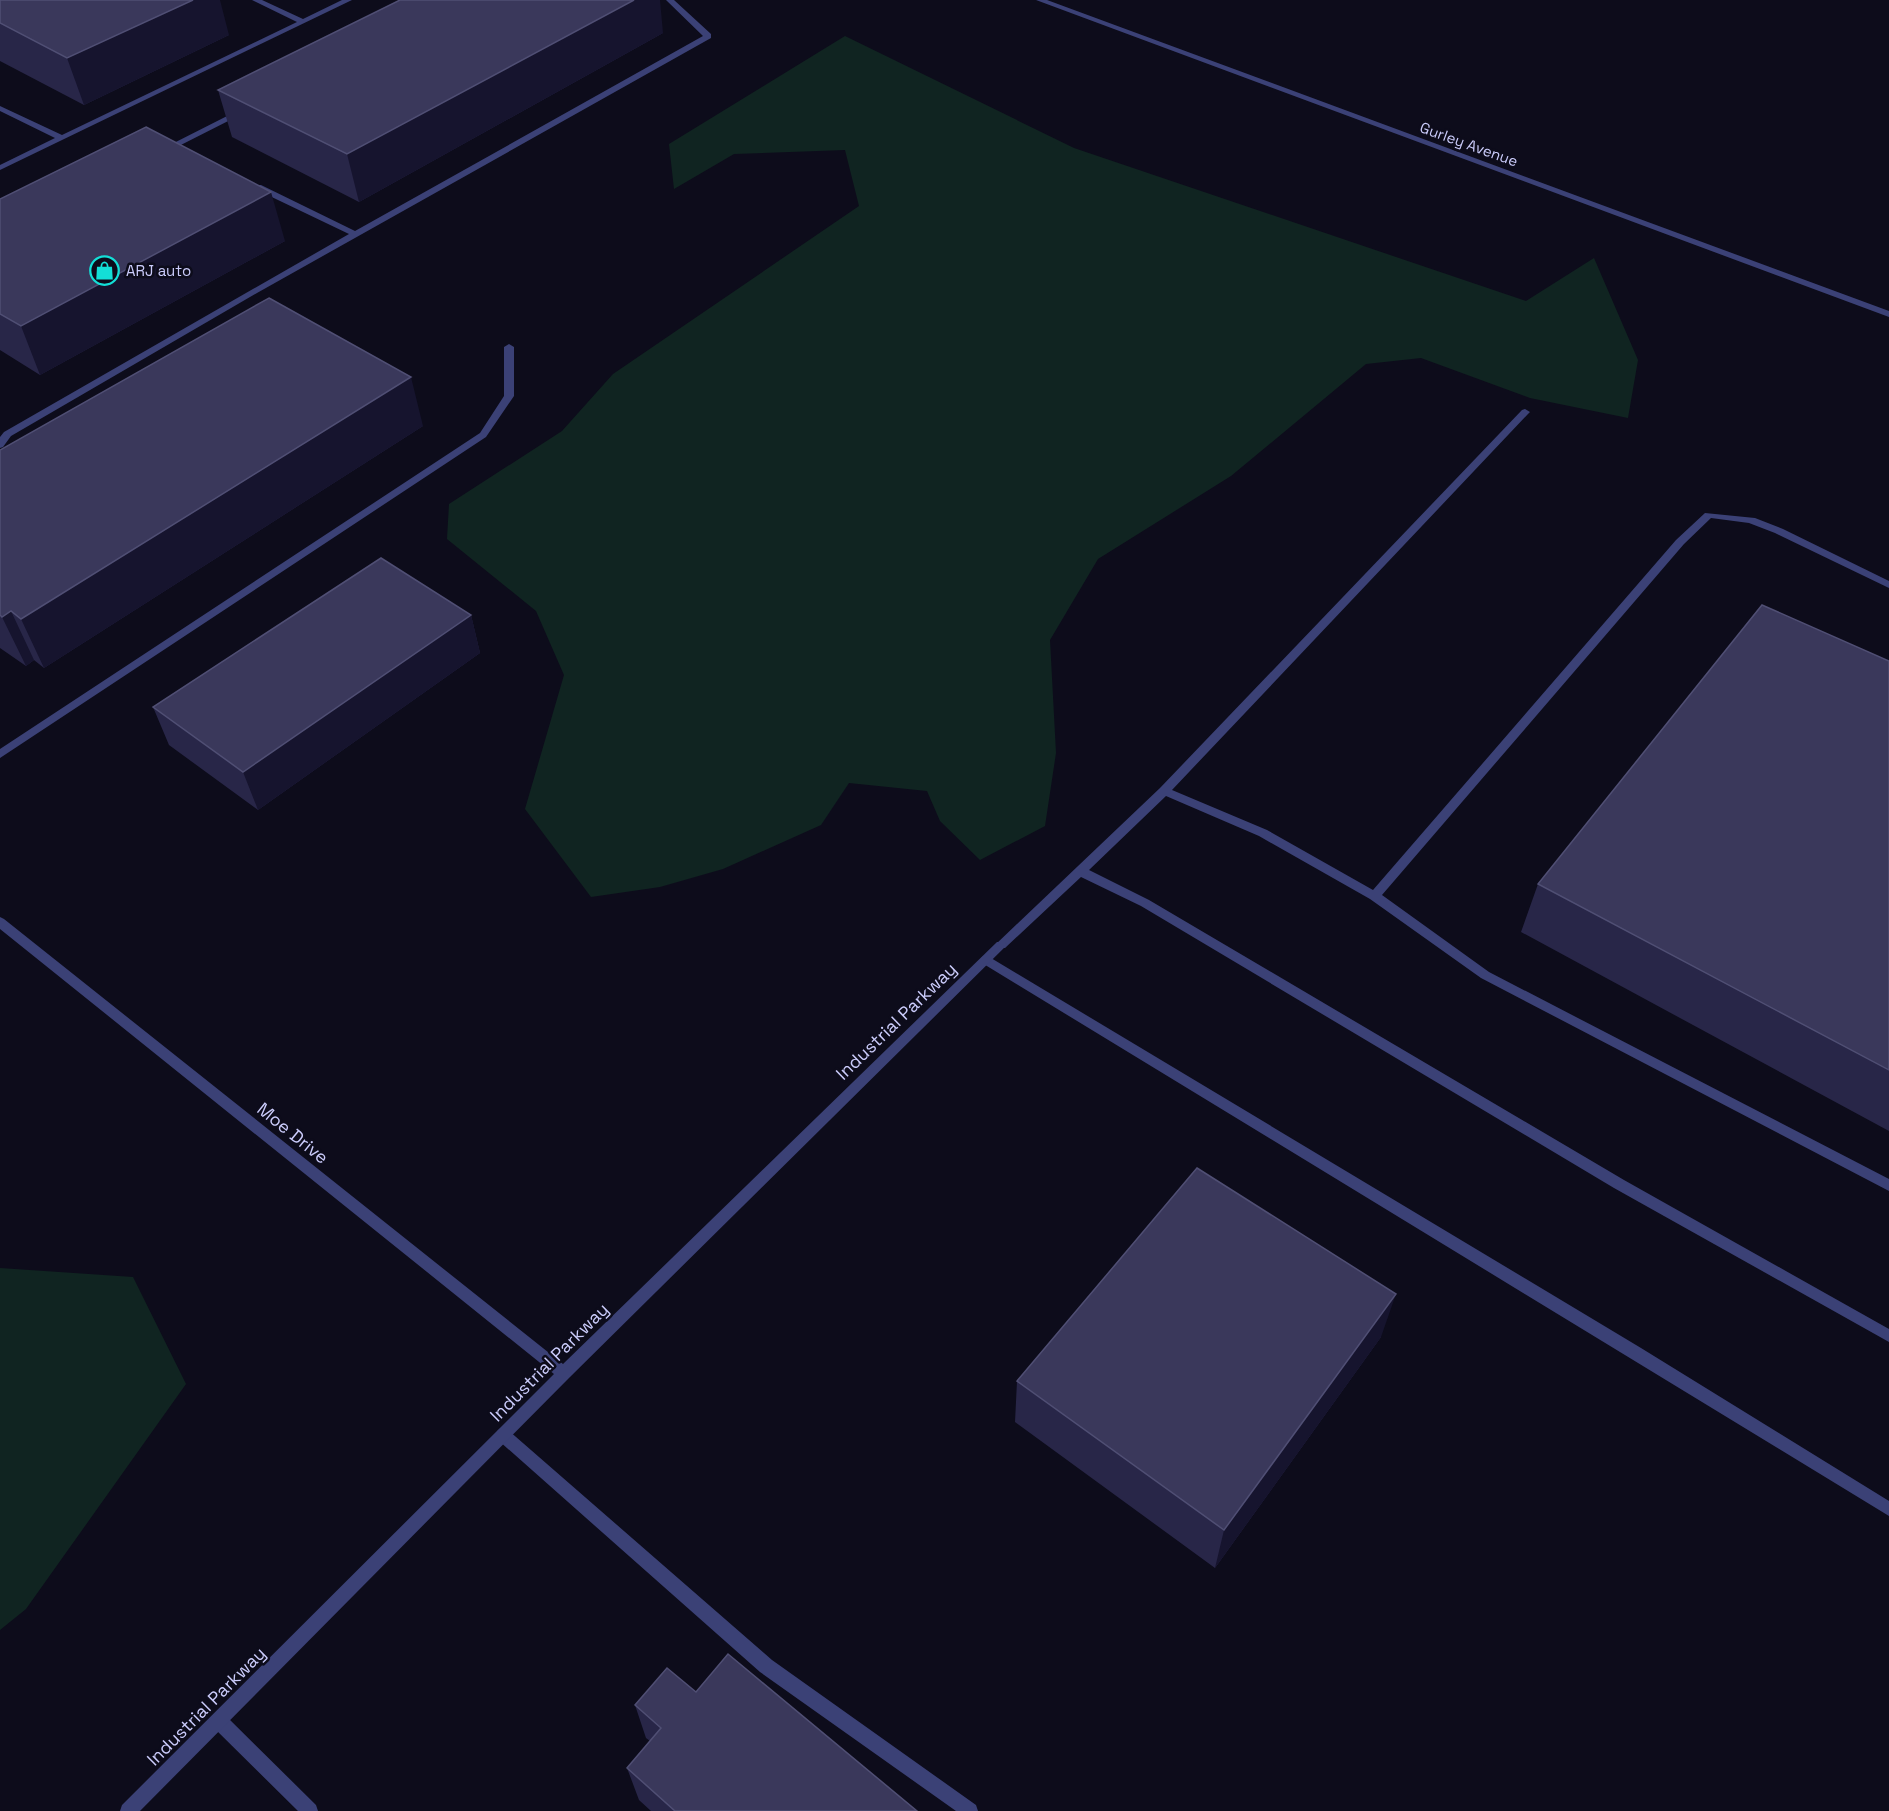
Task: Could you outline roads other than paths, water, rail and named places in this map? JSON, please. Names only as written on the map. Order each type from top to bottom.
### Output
[{"type":"street","points":[[256,0],[303,22]]},
{"type":"street","points":[[0,168],[348,0]]},
{"type":"street","points":[[0,445],[3,432],[708,36],[670,0]]},
{"type":"street","name":"Gurley Avenue","points":[[1040,0],[1889,314]]},
{"type":"street","points":[[0,108],[61,138]]},
{"type":"street","points":[[153,156],[247,109]]},
{"type":"street","points":[[174,146],[184,151]]},
{"type":"street","points":[[248,182],[355,234]]},
{"type":"street","points":[[0,754],[483,435],[509,396],[509,347]]},
{"type":"street","name":"Industrial Parkway","points":[[128,1811],[564,1373],[1001,945],[1164,791],[1525,412]]},
{"type":"street","points":[[1374,896],[1680,542],[1709,515],[1752,520],[1889,585]]},
{"type":"street","points":[[1164,791],[1263,833],[1374,896],[1485,975],[1889,1185]]},
{"type":"street","points":[[1080,871],[1145,903],[1619,1184],[1889,1336]]},
{"type":"street","name":"Moe Drive","points":[[0,922],[564,1373]]},
{"type":"street","points":[[986,960],[1636,1353],[1889,1509]]},
{"type":"street","points":[[503,1435],[766,1666],[970,1811]]},
{"type":"street","points":[[219,1721],[310,1811]]},
{"type":"place","name":"ARJ auto","points":[[105,270]]}]
